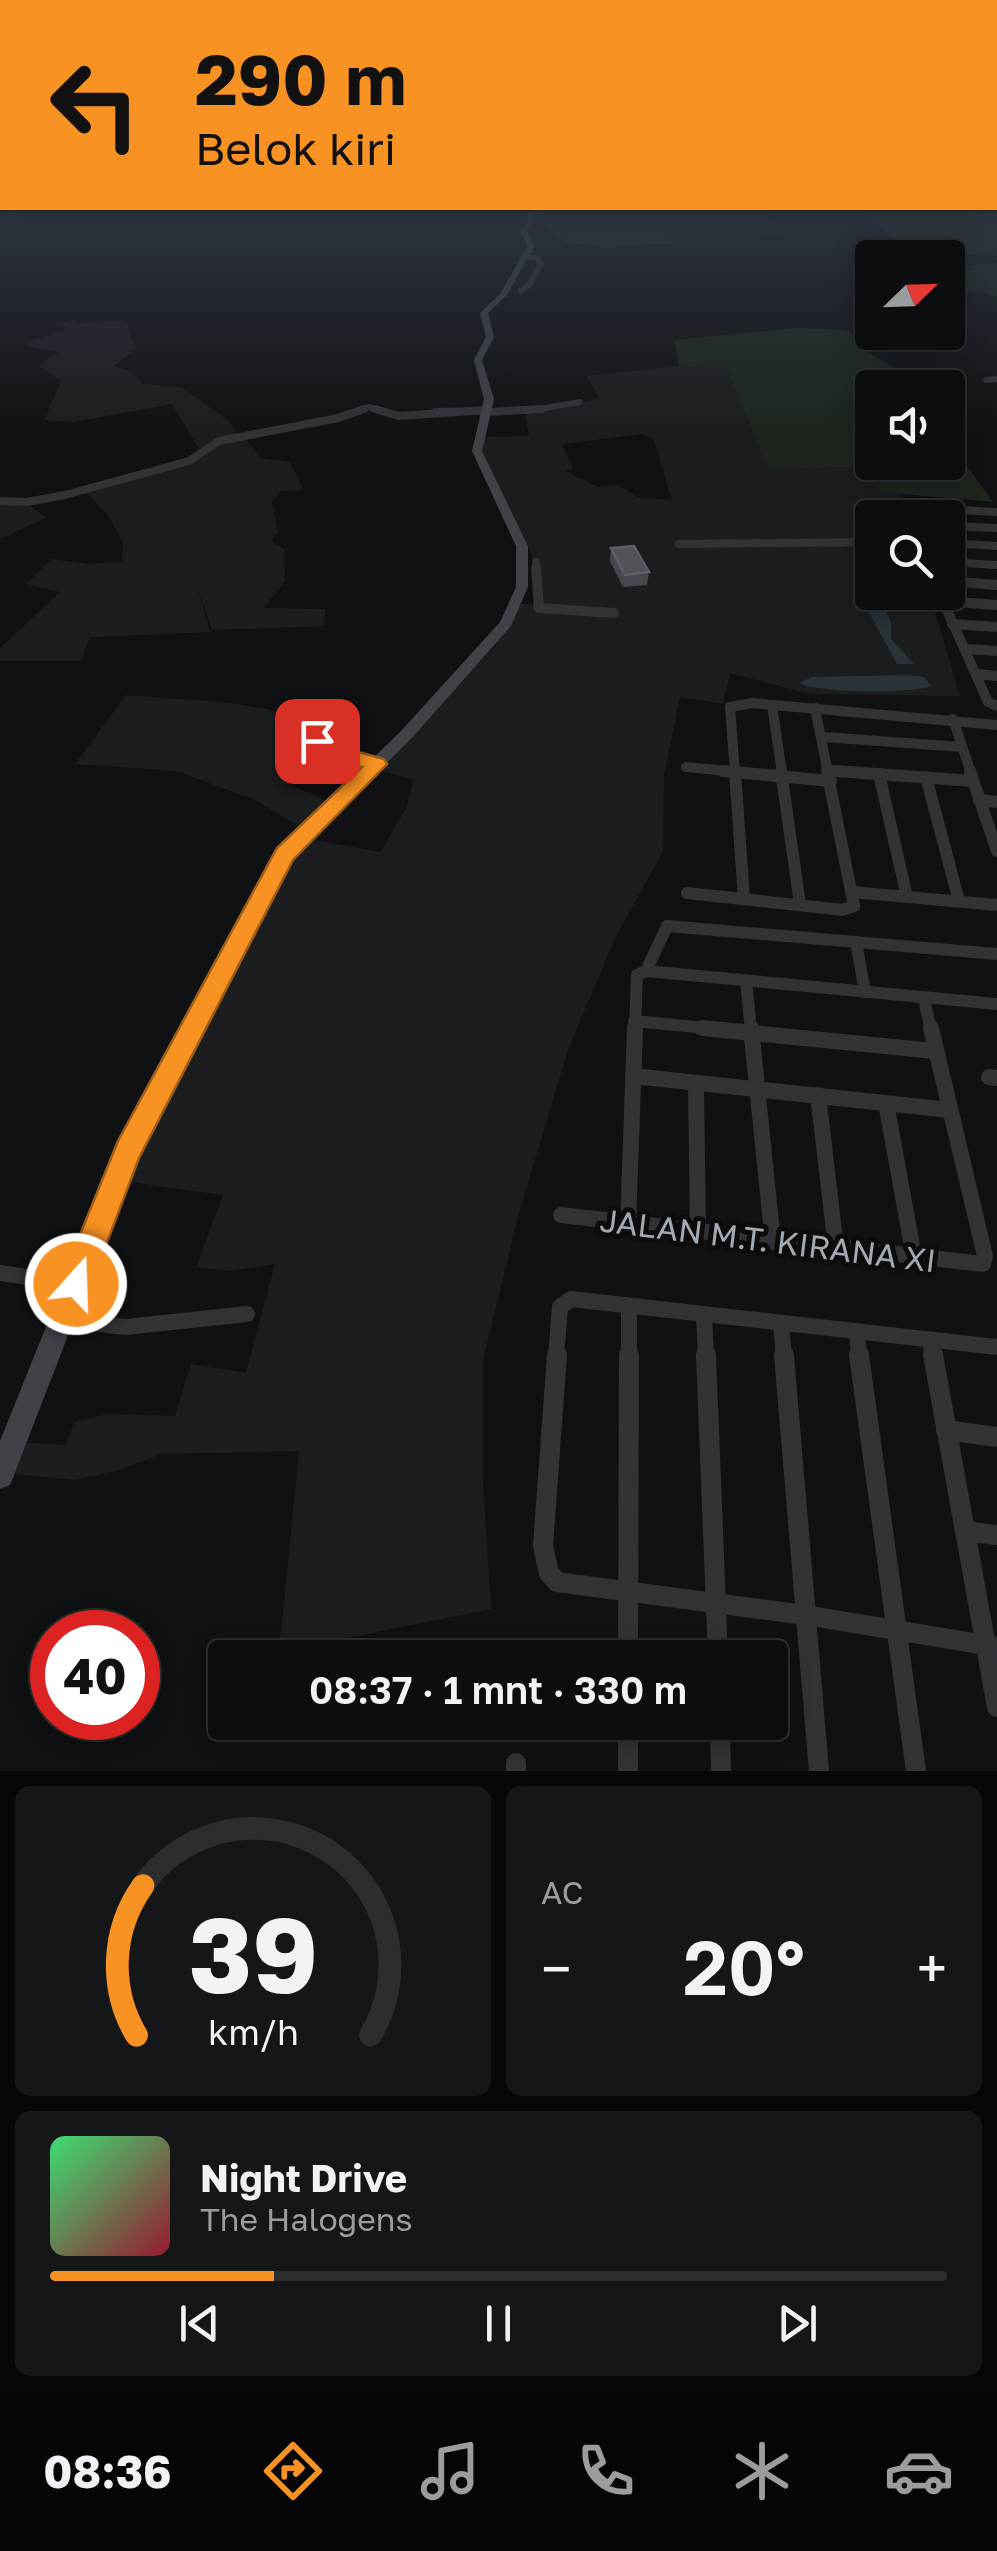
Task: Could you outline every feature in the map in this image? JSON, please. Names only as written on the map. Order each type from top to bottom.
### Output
[{"type":"street","points":[[0,1475],[128,1151],[285,854],[480,656],[517,605],[524,563],[522,546],[477,451],[490,399],[478,360],[490,338],[484,313],[503,295],[517,269]]},
{"type":"street","points":[[521,291],[531,284],[539,269]]},
{"type":"street","points":[[986,380],[997,379]]},
{"type":"street","points":[[0,501],[27,502],[65,495],[189,460],[219,441],[338,418],[369,408],[399,416],[445,410],[523,412],[580,402]]},
{"type":"street","points":[[965,510],[997,512]]},
{"type":"street","points":[[965,527],[997,528]]},
{"type":"street","points":[[679,544],[855,542]]},
{"type":"street","points":[[965,544],[997,546]]},
{"type":"street","points":[[536,562],[539,608],[614,613]]},
{"type":"street","points":[[965,563],[997,565]]},
{"type":"street","points":[[965,582],[997,585]]},
{"type":"street","points":[[965,600],[997,605]]},
{"type":"street","points":[[946,610],[988,702],[997,706]]},
{"type":"street","points":[[952,624],[997,627]]},
{"type":"street","points":[[966,649],[997,651]]},
{"type":"street","points":[[976,674],[997,676]]},
{"type":"street","points":[[744,900],[728,708],[745,703],[997,725]]},
{"type":"street","points":[[772,705],[800,904]]},
{"type":"street","points":[[687,893],[850,909],[854,903],[815,708]]},
{"type":"street","points":[[323,712],[317,741],[320,746],[377,764]]},
{"type":"street","points":[[952,719],[997,851]]},
{"type":"street","points":[[823,738],[962,747]]},
{"type":"street","points":[[686,767],[781,777],[879,774],[972,781]]},
{"type":"street","points":[[879,774],[907,897]]},
{"type":"street","points":[[926,777],[959,901]]},
{"type":"street","points":[[979,800],[997,802]]},
{"type":"street","points":[[852,892],[997,905]]},
{"type":"street","points":[[646,971],[665,928],[680,924],[997,954]]},
{"type":"street","points":[[856,942],[865,992]]},
{"type":"street","points":[[628,1225],[637,976],[646,971],[997,1004]]},
{"type":"street","points":[[746,981],[773,1242]]},
{"type":"street","points":[[633,1076],[950,1110],[924,999]]},
{"type":"street","points":[[634,1022],[936,1051]]},
{"type":"street","points":[[696,1082],[698,1234]]},
{"type":"street","points":[[818,1096],[836,1248]]},
{"type":"street","points":[[886,1103],[914,1257]]},
{"type":"street","name":"JALAN M.T. KIRANA XI","points":[[561,1215],[976,1264],[986,1260],[950,1110]]},
{"type":"street","points":[[0,1273],[76,1284]]},
{"type":"street","points":[[991,1646],[897,1633],[805,1614],[557,1582],[549,1573],[543,1546],[560,1308],[571,1298],[704,1317],[997,1347]]},
{"type":"street","points":[[628,1640],[629,1308]]},
{"type":"street","points":[[63,1320],[126,1327],[247,1314]]},
{"type":"street","points":[[704,1317],[718,1640]]},
{"type":"street","points":[[780,1323],[819,1771]]},
{"type":"street","points":[[856,1331],[916,1771]]},
{"type":"street","points":[[930,1340],[991,1646],[997,1707]]},
{"type":"street","points":[[946,1430],[997,1437]]},
{"type":"street","points":[[965,1530],[997,1535]]},
{"type":"street","points":[[628,1740],[628,1771]]},
{"type":"street","points":[[720,1740],[721,1771]]},
{"type":"shaded area","points":[[965,269],[997,269],[997,297],[965,292]]},
{"type":"shaded area","points":[[73,320],[76,324],[126,320],[136,349],[113,366],[131,371],[142,384],[181,387],[229,421],[239,437],[210,442],[199,449],[172,404],[74,422],[44,420],[61,381],[38,365],[59,352],[33,348],[25,342],[62,332],[66,328],[61,323]]},
{"type":"shaded area","points":[[798,328],[847,330],[855,336],[855,350],[865,350],[898,370],[855,370],[855,467],[768,469],[727,370],[679,366],[674,340]]},
{"type":"shaded area","points":[[679,366],[727,370],[768,469],[855,467],[855,480],[873,480],[880,492],[900,492],[901,500],[855,500],[855,610],[934,610],[960,696],[810,694],[730,673],[723,704],[680,697],[664,775],[663,852],[615,938],[568,1050],[519,1213],[483,1360],[483,1481],[491,1609],[338,1640],[280,1640],[299,1451],[162,1454],[116,1471],[72,1480],[10,1473],[20,1442],[66,1445],[74,1422],[108,1414],[175,1416],[191,1364],[246,1373],[275,1264],[229,1271],[196,1267],[223,1195],[123,1181],[235,958],[306,839],[381,852],[407,806],[413,780],[376,769],[494,647],[521,604],[534,604],[532,554],[482,455],[483,437],[529,436],[525,414],[599,398],[587,376]],"holes":[[[641,434],[654,440],[672,500],[637,497],[618,485],[597,487],[565,471],[573,469],[562,444]]]},
{"type":"shaded area","points":[[246,439],[261,458],[290,462],[304,490],[281,491],[272,502],[278,532],[271,541],[284,549],[285,581],[264,608],[325,609],[324,626],[212,630],[197,586],[210,632],[90,637],[81,661],[0,661],[0,648],[60,592],[26,584],[51,559],[89,564],[122,561],[123,543],[108,515],[85,491],[187,464],[217,444]]},
{"type":"shaded area","points":[[965,463],[993,502],[880,492],[873,480],[965,480]]},
{"type":"shaded area","points":[[0,503],[28,504],[46,518],[0,539]]},
{"type":"shaded area","points":[[868,610],[885,610],[891,622],[891,639],[914,664],[897,664]]},
{"type":"shaded area","points":[[811,677],[924,677],[931,686],[866,691],[800,683]]},
{"type":"shaded area","points":[[126,695],[231,703],[278,711],[274,726],[283,748],[310,756],[284,781],[332,804],[302,828],[253,799],[176,771],[75,764]]},
{"type":"building","points":[[634,546],[649,572],[625,575],[611,548]]},
{"type":"route","points":[[76,1284],[128,1151],[285,854],[377,764],[322,749],[317,741]]}]
